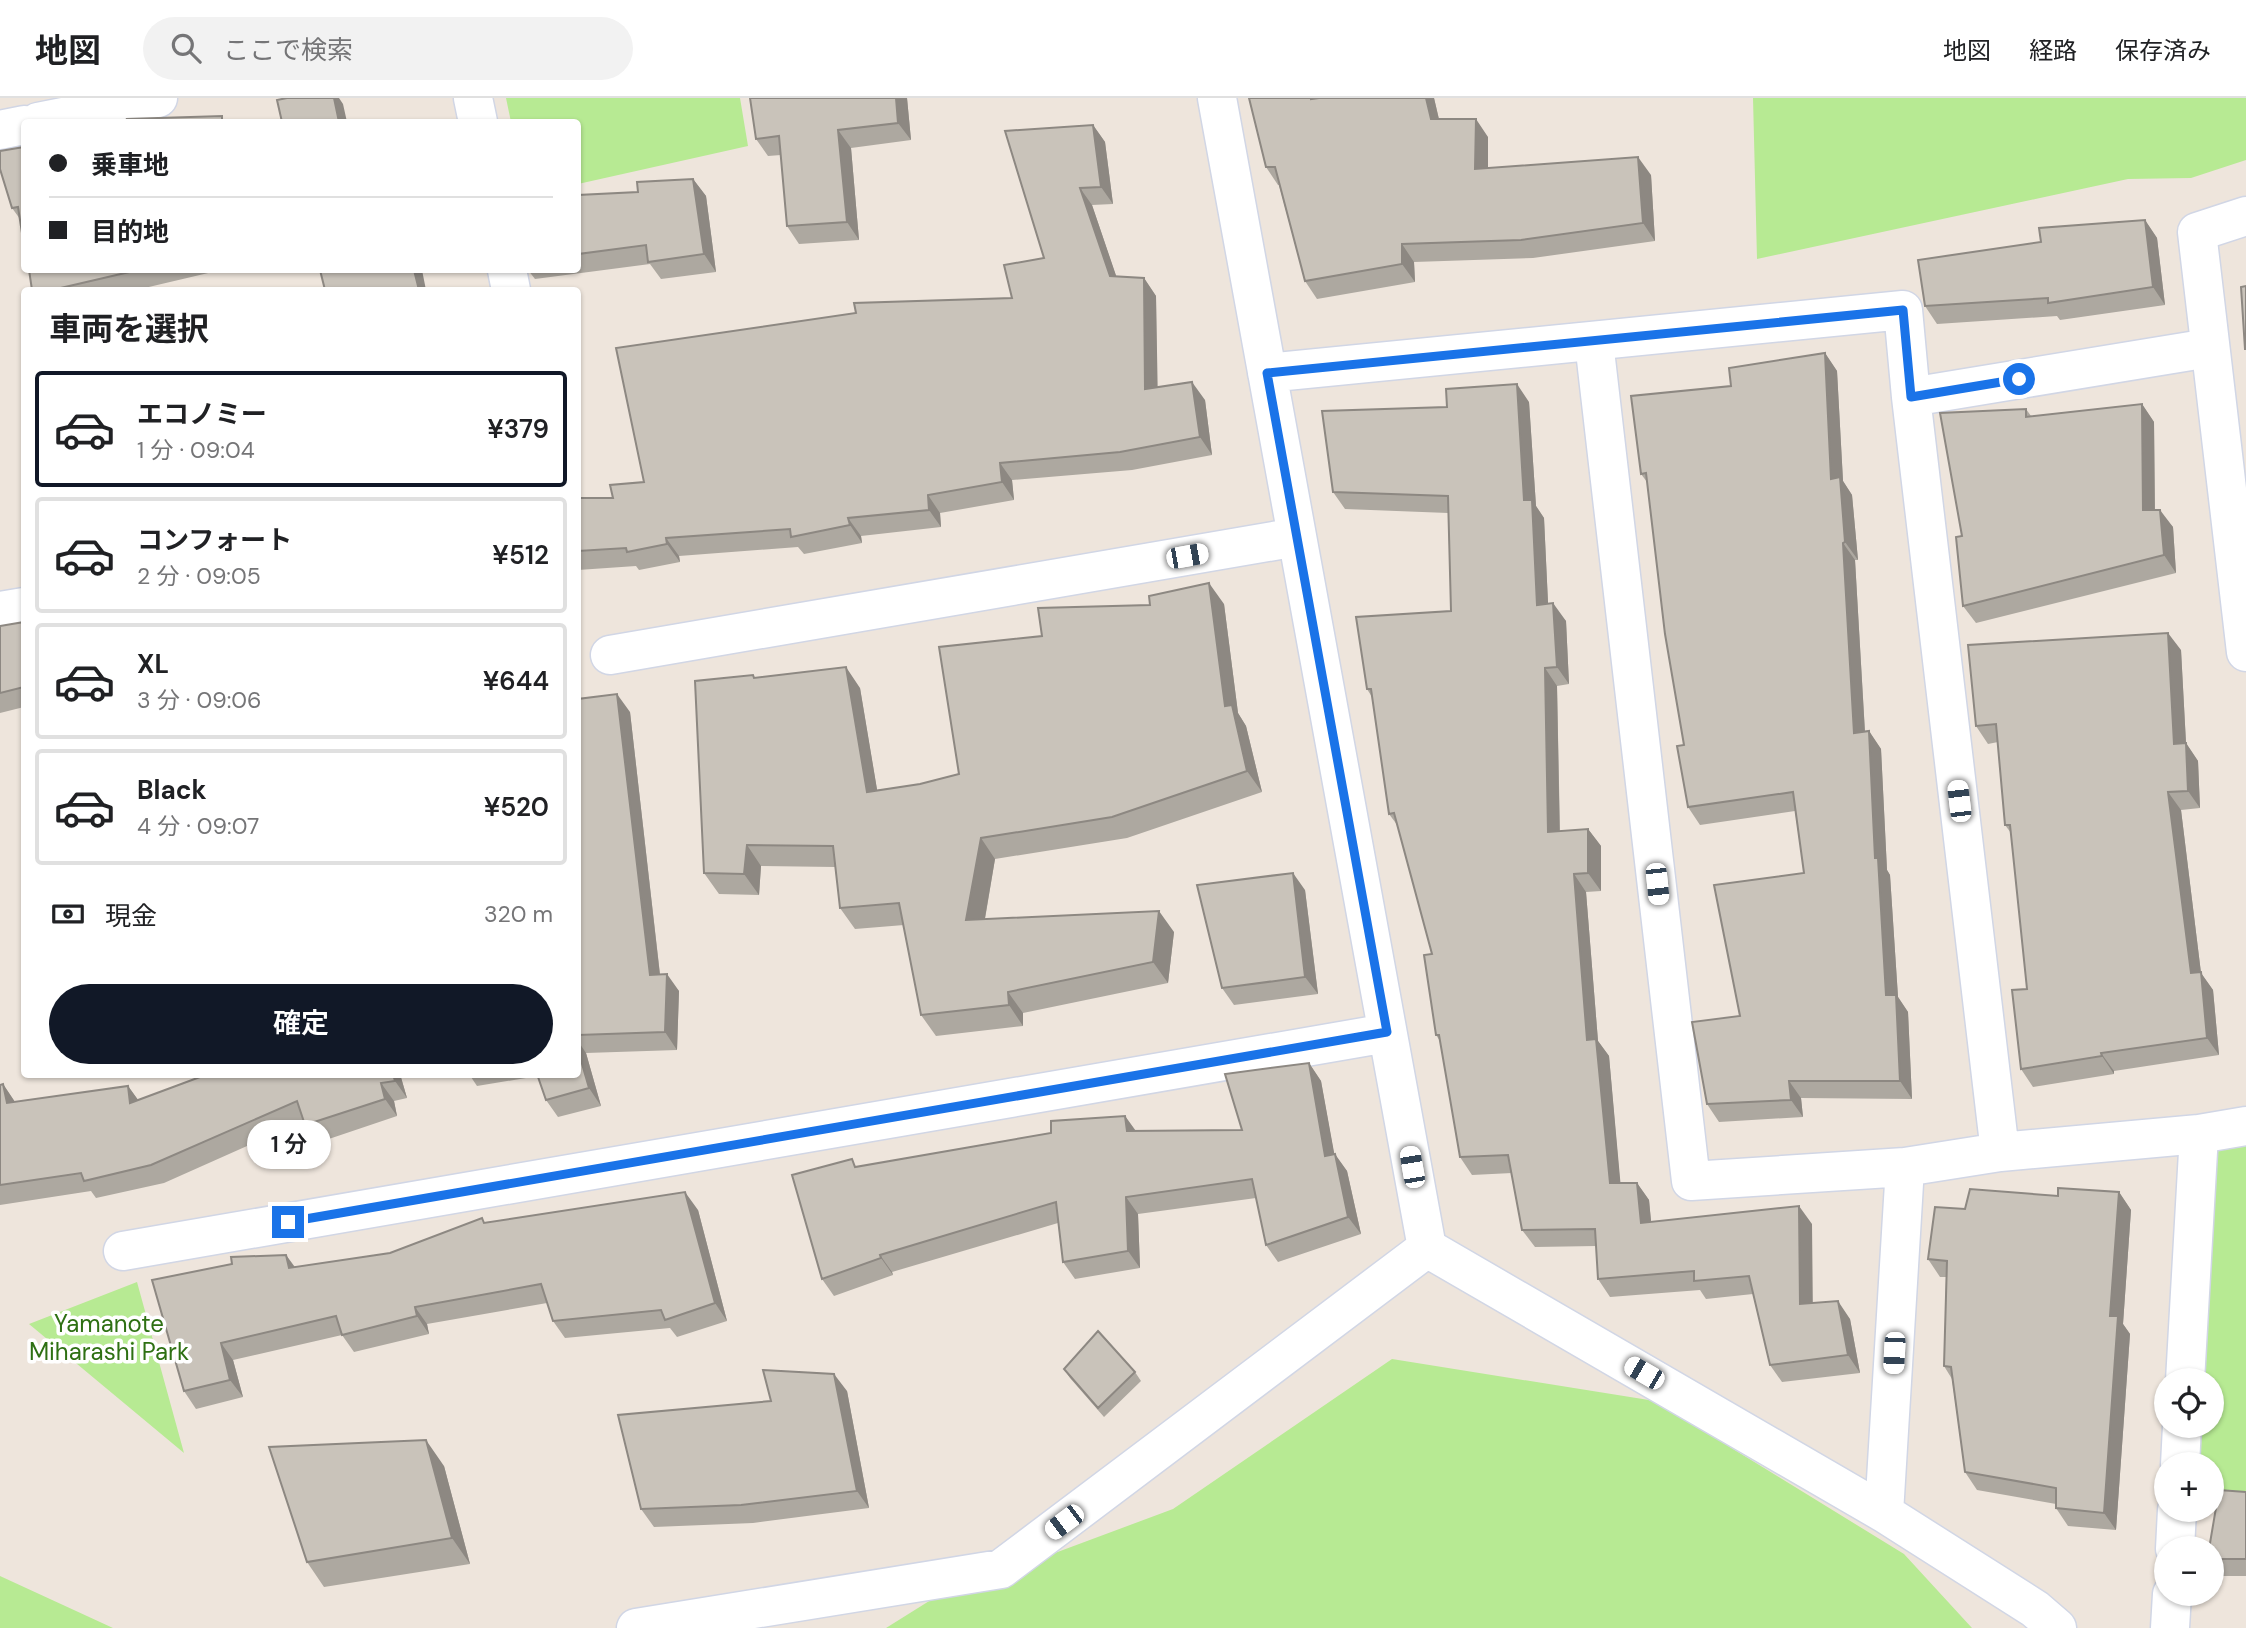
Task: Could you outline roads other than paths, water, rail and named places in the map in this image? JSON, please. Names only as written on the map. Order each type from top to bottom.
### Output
[{"type":"street","points":[[53,119],[158,98]]},
{"type":"street","points":[[473,98],[477,119]]},
{"type":"street","points":[[1217,98],[1427,1248],[1884,1513],[2035,1609],[2057,1628]]},
{"type":"street","points":[[0,130],[21,126]]},
{"type":"street","points":[[2246,216],[2197,232],[2246,652]]},
{"type":"street","points":[[1267,373],[1903,310],[2000,1152]]},
{"type":"street","points":[[1594,342],[1691,1181],[1905,1167],[2000,1152],[2199,1134],[2246,1126]]},
{"type":"street","points":[[1911,397],[2209,348]]},
{"type":"street","points":[[610,655],[1297,537]]},
{"type":"street","points":[[0,611],[21,608]]},
{"type":"street","points":[[123,1251],[1387,1032]]},
{"type":"street","points":[[2186,1368],[2199,1134]]},
{"type":"street","points":[[1884,1513],[1905,1167]]},
{"type":"street","points":[[636,1628],[1001,1569],[1427,1248]]},
{"type":"street","points":[[2171,1628],[2172,1606]]},
{"type":"park label","name":"Yamanote Miharashi Park","points":[[109,1338]]}]
